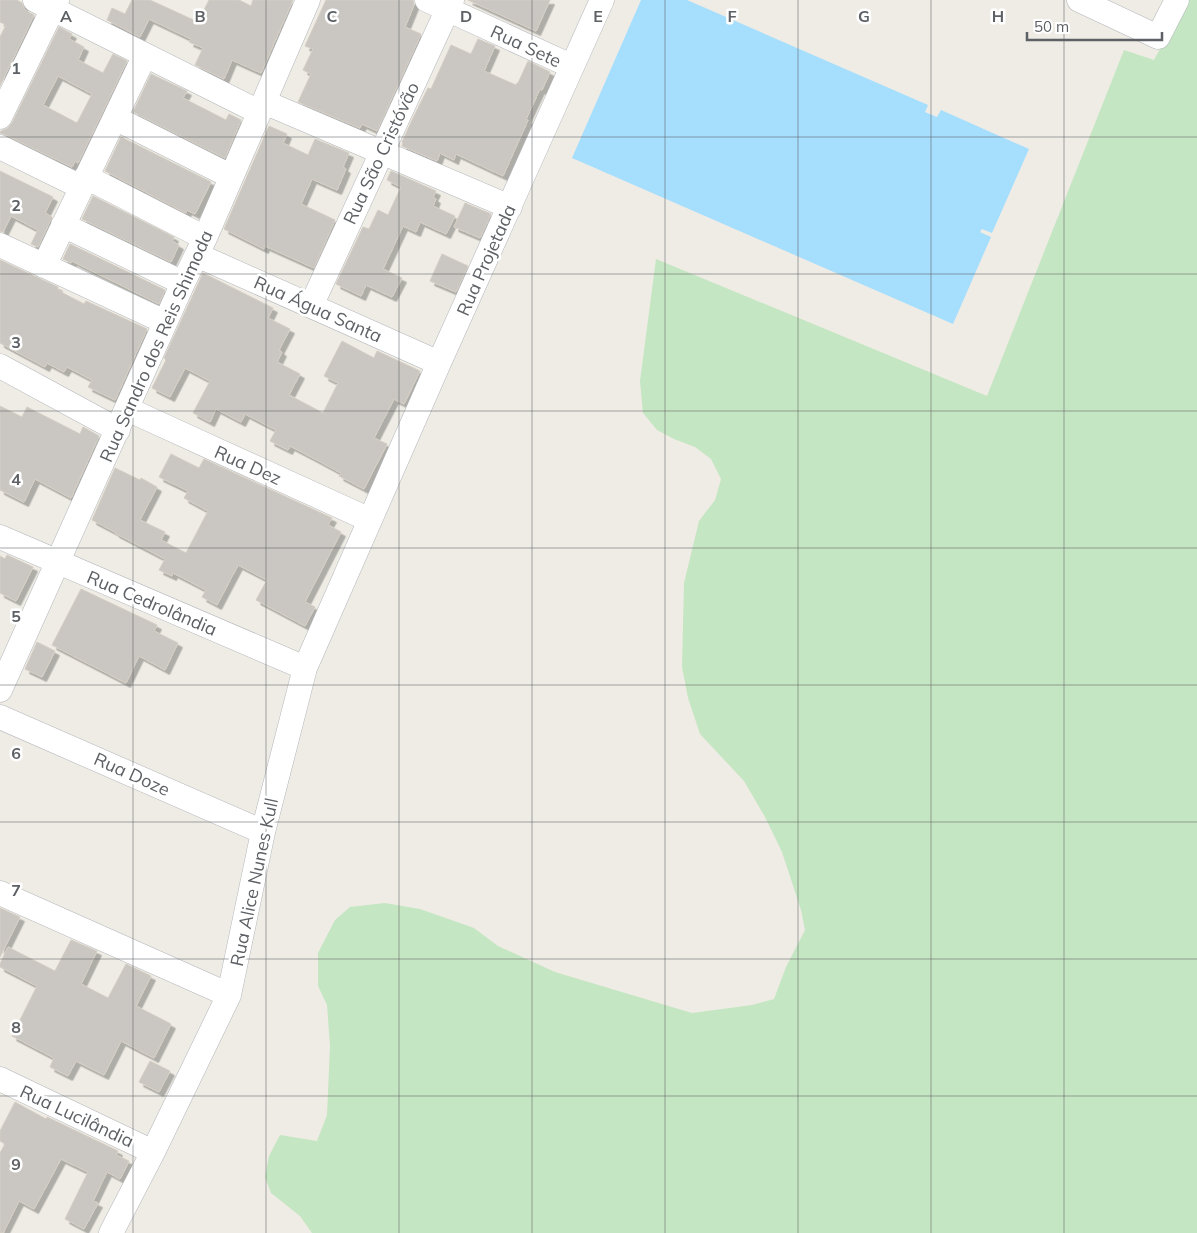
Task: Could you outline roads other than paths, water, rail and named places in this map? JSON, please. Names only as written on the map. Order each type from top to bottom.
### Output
[{"type":"street","name":"Rua Projetada","points":[[370,520],[602,0]]},
{"type":"street","points":[[1079,0],[1158,37],[1177,0]]},
{"type":"street","name":"Rua Sandro dos Reis Shimoda","points":[[0,690],[201,246],[230,176],[262,107],[302,2]]},
{"type":"street","points":[[1,115],[48,3],[145,55],[262,107],[381,152],[510,207]]},
{"type":"street","name":"Rua Sete","points":[[442,3],[571,66]]},
{"type":"street","name":"Rua São Cristóvão","points":[[311,306],[381,152],[442,3]]},
{"type":"street","points":[[44,266],[145,55]]},
{"type":"street","points":[[115,118],[230,176]]},
{"type":"street","name":"Rua Água Santa","points":[[0,147],[83,182],[311,306],[439,363]]},
{"type":"street","points":[[63,225],[183,283]]},
{"type":"street","points":[[0,245],[165,322]]},
{"type":"street","name":"Rua Dez","points":[[0,366],[123,420],[370,520]]},
{"type":"street","name":"Rua Alice Nunes Kull","points":[[111,1233],[153,1152],[229,995],[263,832],[305,668],[370,520]]},
{"type":"street","name":"Rua Cedrolândia","points":[[0,537],[305,668]]},
{"type":"street","name":"Rua Doze","points":[[0,717],[263,832]]},
{"type":"street","points":[[0,893],[229,995]]},
{"type":"street","name":"Rua Lucilândia","points":[[0,1079],[153,1152]]},
{"type":"water","points":[[641,0],[687,0],[928,105],[925,112],[937,117],[941,110],[1029,149],[992,233],[982,229],[980,232],[991,237],[953,324],[572,158]]}]
